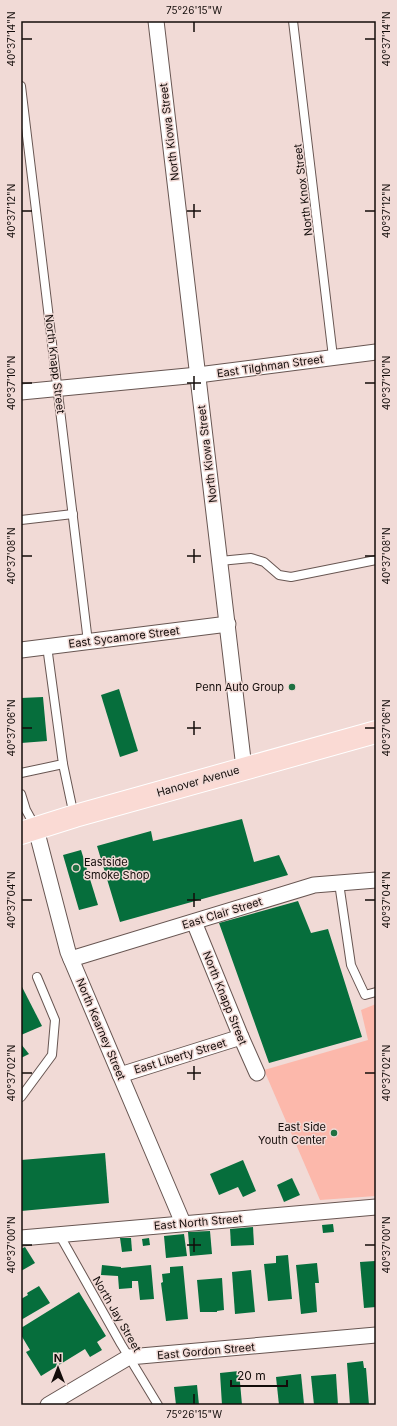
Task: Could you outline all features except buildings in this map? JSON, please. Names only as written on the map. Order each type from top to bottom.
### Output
[{"type":"main road","name":"Hanover Avenue","points":[[29,831],[75,816],[376,732]]},
{"type":"street","name":"North Kiowa Street","points":[[156,21],[244,768]]},
{"type":"street","name":"East Tilghman Street","points":[[21,392],[198,375],[376,352]]},
{"type":"street","name":"East Sycamore Street","points":[[21,650],[228,624]]},
{"type":"street","name":"North Kearney Street","points":[[29,831],[71,959],[183,1223]]},
{"type":"street","name":"East Clair Street","points":[[71,959],[314,885],[376,880]]},
{"type":"street","name":"North Knapp Street","points":[[194,922],[240,1037],[257,1073]]},
{"type":"street","name":"East Liberty Street","points":[[120,1074],[240,1037]]},
{"type":"street","name":"East North Street","points":[[21,1238],[376,1207]]},
{"type":"street","name":"East Gordon Street","points":[[48,1405],[129,1357],[376,1335]]},
{"type":"lane","name":"North Knox Street","points":[[294,21],[333,357]]},
{"type":"lane","name":"North Knapp Street","points":[[21,86],[88,642]]},
{"type":"lane","points":[[21,520],[73,514]]},
{"type":"lane","points":[[220,561],[251,558],[264,562],[279,575],[291,577],[376,560]]},
{"type":"lane","points":[[47,646],[62,764],[75,816]]},
{"type":"lane","points":[[21,773],[62,764]]},
{"type":"lane","points":[[21,794],[26,810],[29,831]]},
{"type":"lane","points":[[339,883],[351,965],[365,995],[376,992]]},
{"type":"lane","points":[[21,1097],[52,1055],[55,1020],[37,977]]},
{"type":"lane","name":"North Jay Street","points":[[59,1234],[158,1405]]},
{"type":"shaded area","name":"East Side Youth Center","points":[[376,1004],[376,1196],[320,1200],[264,1070],[368,1040],[361,1010]]},
{"type":"place","name":"Penn Auto Group","points":[[292,687]]},
{"type":"place","name":"Eastside Smoke Shop","points":[[76,868]]},
{"type":"place","name":"East Side Youth Center","points":[[334,1133]]}]
